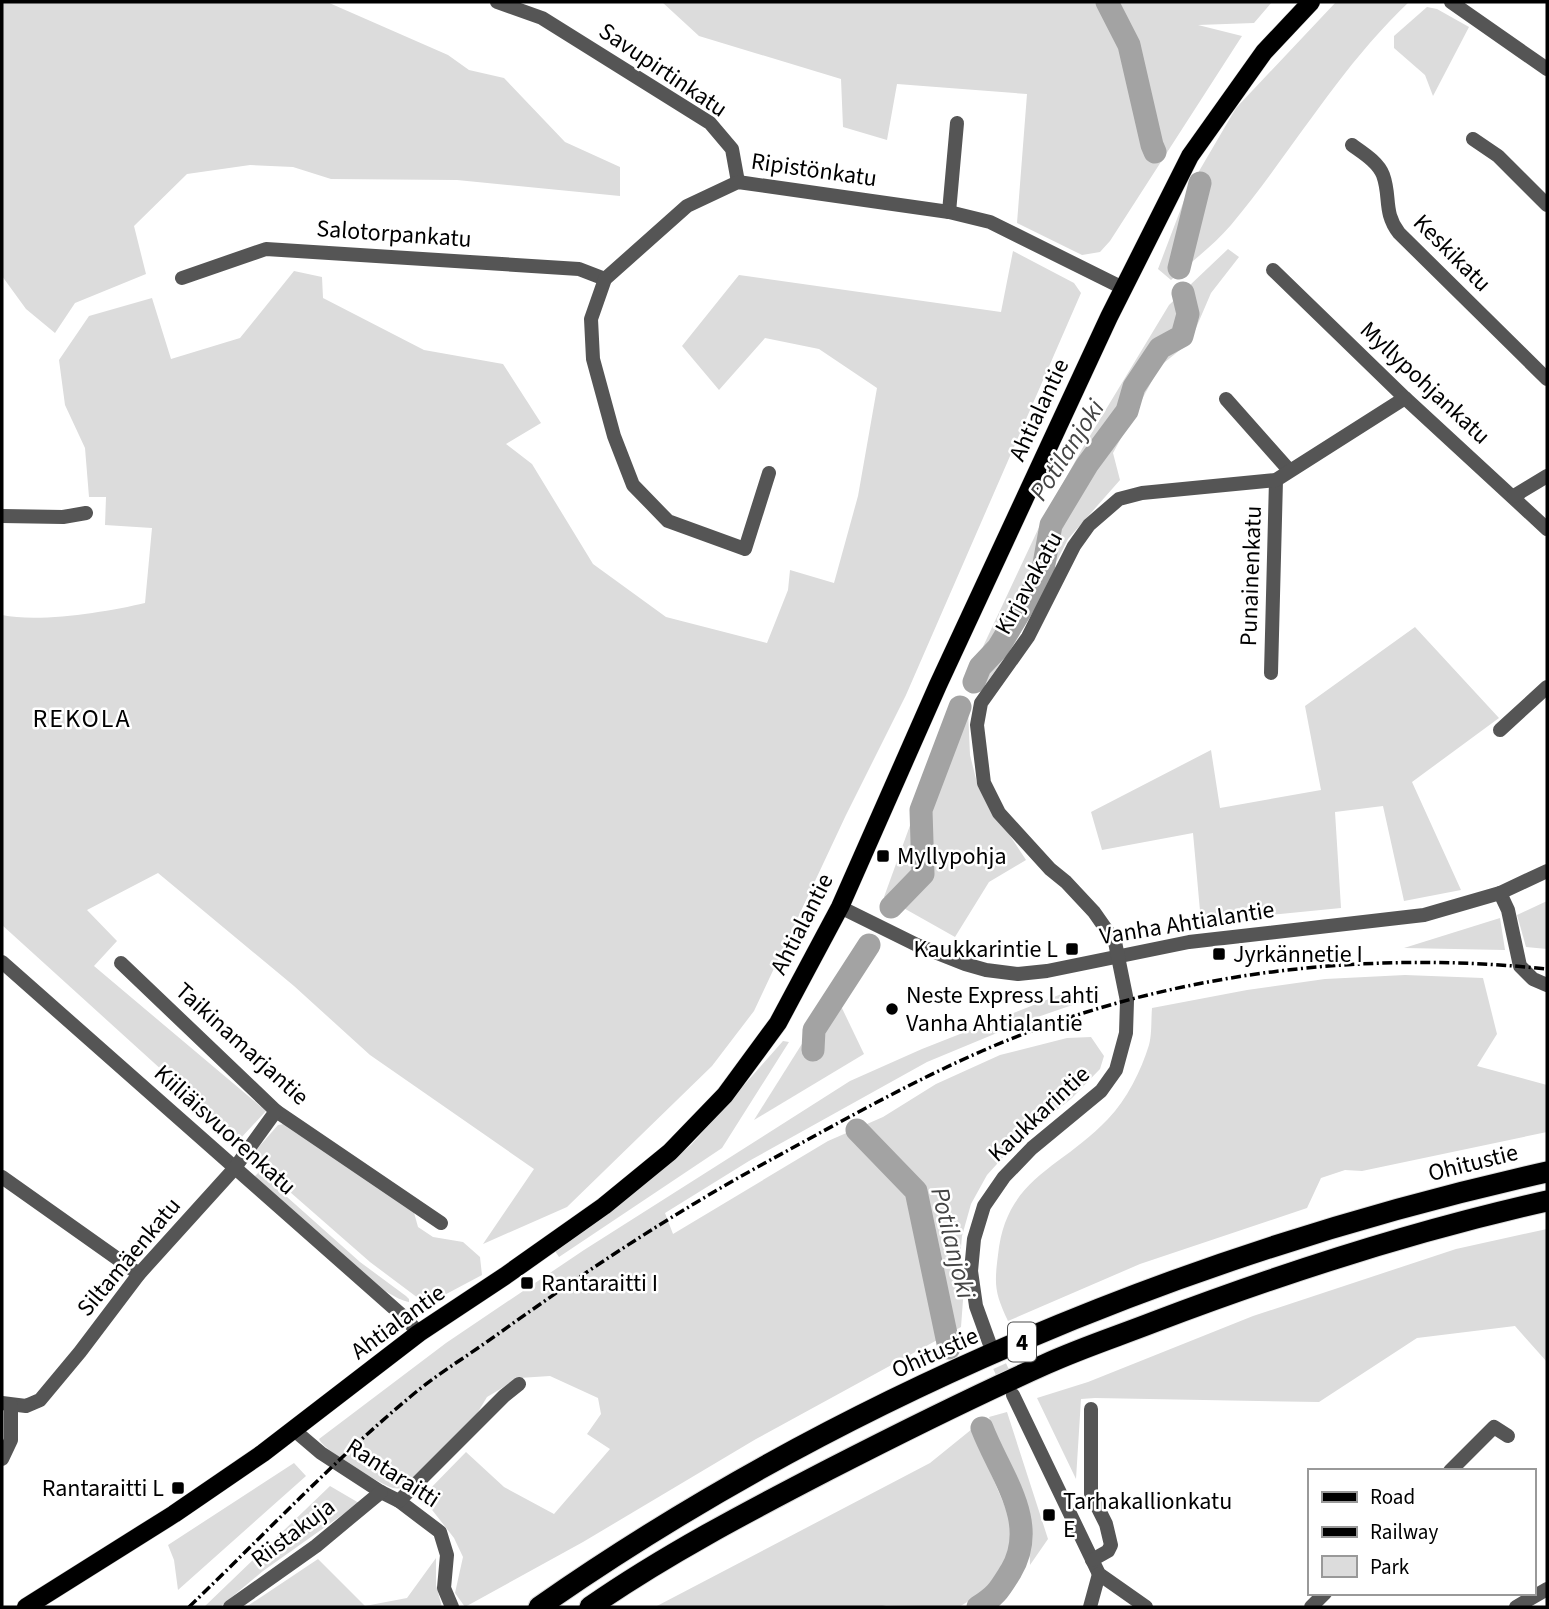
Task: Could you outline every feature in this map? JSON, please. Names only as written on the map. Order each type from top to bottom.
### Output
[{"type":"highway","name":"Ohitustie","points":[[539,1607],[610,1558],[750,1473],[900,1397],[1045,1332],[1176,1280],[1329,1229],[1485,1186],[1547,1172]]},
{"type":"highway","name":"4","points":[[590,1607],[625,1583],[763,1504],[910,1427],[1048,1363],[1188,1309],[1341,1255],[1489,1214],[1547,1201]]},
{"type":"main road","name":"Ahtialantie","points":[[26,1607],[174,1514],[294,1430],[419,1333],[604,1206],[670,1152],[724,1095],[778,1023],[840,907],[938,685],[1123,288],[1190,156],[1264,52],[1311,2]]},
{"type":"street","name":"Savupirtinkatu","points":[[497,2],[542,18],[710,123],[732,149],[738,182]]},
{"type":"street","points":[[1451,2],[1547,69]]},
{"type":"street","points":[[949,212],[957,123]]},
{"type":"street","points":[[1472,139],[1498,156],[1547,205]]},
{"type":"street","name":"Keskikatu","points":[[1352,145],[1375,162],[1383,174],[1391,222],[1399,233],[1547,379]]},
{"type":"street","name":"Ripistönkatu","points":[[769,473],[745,549],[668,521],[633,485],[614,436],[593,359],[591,319],[605,279],[687,206],[738,182],[949,212],[990,222],[1123,288]]},
{"type":"street","name":"Salotorpankatu","points":[[182,278],[266,249],[579,269],[605,279]]},
{"type":"street","name":"Myllypohjankatu","points":[[1273,270],[1405,398],[1547,529]]},
{"type":"street","points":[[1276,480],[1405,398]]},
{"type":"street","points":[[1226,399],[1289,470]]},
{"type":"street","points":[[1514,496],[1547,476]]},
{"type":"street","name":"Punainenkatu","points":[[1271,673],[1276,480]]},
{"type":"street","name":"Kirjavakatu","points":[[1118,956],[1115,942],[1094,912],[999,813],[984,783],[977,725],[981,703],[1028,637],[1074,546],[1104,510],[1119,499],[1142,493],[1276,480]]},
{"type":"street","points":[[2,516],[63,517],[86,513]]},
{"type":"street","points":[[1500,730],[1547,687]]},
{"type":"street","name":"Vanha Ahtialantie","points":[[840,907],[917,945],[986,970],[1018,974],[1189,942],[1424,915],[1500,893],[1547,871]]},
{"type":"street","points":[[1500,893],[1508,910],[1520,966],[1533,979],[1547,985]]},
{"type":"street","name":"Kaukkarintie","points":[[989,1342],[976,1306],[971,1271],[974,1239],[984,1206],[1004,1177],[1032,1148],[1101,1091],[1116,1070],[1126,1033],[1127,1001],[1118,956]]},
{"type":"street","name":"Kiiliäisvuorenkatu","points":[[2,962],[419,1333]]},
{"type":"street","name":"Taikinamarjantie","points":[[121,963],[276,1111],[441,1223]]},
{"type":"street","name":"Siltamäenkatu","points":[[6,1404],[26,1406],[40,1399],[139,1274],[234,1169],[276,1111]]},
{"type":"street","points":[[2,1177],[139,1274]]},
{"type":"street","points":[[399,1501],[519,1384]]},
{"type":"street","points":[[1013,1395],[1099,1574],[1146,1607]]},
{"type":"street","points":[[2,1459],[11,1440],[6,1404]]},
{"type":"street","points":[[1091,1409],[1091,1494],[1106,1524],[1111,1545],[1092,1560]]},
{"type":"street","points":[[1452,1469],[1494,1427],[1508,1436]]},
{"type":"street","name":"Rantaraitti","points":[[294,1430],[321,1452],[399,1501],[440,1532],[447,1555],[444,1588],[452,1607]]},
{"type":"street","name":"Riistakuja","points":[[230,1607],[316,1546],[381,1492]]},
{"type":"street","points":[[1090,1607],[1099,1574]]},
{"type":"street","points":[[1516,1607],[1547,1589]]},
{"type":"green space","points":[[2,2],[327,2],[448,55],[469,70],[504,78],[565,142],[620,167],[620,196],[457,180],[331,179],[293,167],[250,165],[187,174],[134,226],[146,274],[75,303],[55,333],[26,309],[2,276]]},
{"type":"green space","points":[[662,2],[1272,2],[1254,23],[1198,25],[1242,36],[1110,241],[1100,252],[1082,255],[1017,223],[1027,94],[897,84],[887,140],[843,127],[841,79],[699,36]]},
{"type":"green space","points":[[1336,2],[1409,2],[1360,54],[1231,225],[1171,280],[1158,269],[1188,190],[1236,108]]},
{"type":"green space","points":[[1427,7],[1437,9],[1469,27],[1433,96],[1425,75],[1394,48],[1394,36]]},
{"type":"green space","points":[[1228,249],[1239,257],[1211,293],[1190,342],[1160,366],[1113,453],[1120,480],[1068,539],[1015,643],[980,692],[965,685],[1041,523],[1082,449],[1169,305]]},
{"type":"green space","points":[[1013,251],[1074,283],[1081,293],[906,695],[754,1011],[712,1066],[567,1207],[483,1244],[534,1169],[370,1055],[294,986],[158,873],[87,910],[117,941],[94,966],[266,1111],[239,1140],[2,925],[2,615],[53,617],[145,603],[152,528],[105,525],[106,497],[89,497],[85,448],[65,405],[59,360],[89,316],[152,298],[171,359],[240,338],[294,271],[322,277],[323,298],[424,350],[503,364],[541,423],[506,444],[532,464],[593,564],[666,617],[767,643],[788,590],[790,570],[834,583],[858,496],[877,388],[819,349],[765,338],[719,390],[682,346],[739,275],[1001,312]]},
{"type":"green space","points":[[1415,627],[1499,718],[1412,782],[1461,890],[1404,901],[1383,806],[1335,812],[1341,908],[1201,922],[1193,833],[1102,850],[1091,812],[1211,750],[1220,808],[1321,790],[1305,706]]},
{"type":"green space","points":[[953,707],[968,710],[970,755],[978,787],[1026,860],[989,882],[955,937],[884,897]]},
{"type":"green space","points":[[1547,901],[1547,949],[1526,947],[1517,915]]},
{"type":"green space","points":[[1500,918],[1505,950],[1404,948]]},
{"type":"green space","points":[[1405,975],[1483,978],[1497,1034],[1477,1066],[1547,1085],[1547,1132],[1362,1171],[1345,1170],[1321,1178],[1307,1208],[1140,1264],[1008,1321],[998,1296],[996,1274],[1003,1229],[1012,1208],[1038,1176],[1090,1136],[1121,1103],[1138,1075],[1149,1045],[1152,1008],[1325,979]]},
{"type":"green space","points":[[1064,993],[1084,1001],[1026,1021],[927,1062],[749,1161],[665,1213],[673,1234],[828,1141],[883,1117],[936,1084],[1000,1055],[1067,1038],[1091,1037],[1104,1056],[1100,1069],[1072,1098],[1015,1144],[987,1175],[971,1204],[962,1236],[959,1270],[963,1300],[961,1327],[756,1439],[583,1542],[465,1607],[455,1593],[463,1557],[454,1538],[422,1497],[466,1452],[504,1487],[554,1514],[610,1449],[587,1434],[601,1414],[598,1398],[550,1376],[519,1378],[487,1397],[475,1417],[409,1487],[405,1488],[393,1488],[365,1474],[330,1451],[319,1439],[446,1343],[584,1250],[850,1081],[922,1049]]},
{"type":"green space","points":[[840,1004],[864,1054],[754,1120],[805,1039]]},
{"type":"green space","points":[[783,1041],[789,1042],[722,1148],[559,1257],[555,1251],[691,1145]]},
{"type":"green space","points":[[284,1124],[413,1209],[418,1227],[433,1237],[463,1242],[480,1257],[482,1275],[435,1300],[418,1298],[370,1262],[250,1157],[278,1125]]},
{"type":"green space","points":[[259,1172],[360,1262],[406,1296],[409,1302],[375,1284],[330,1248],[253,1178]]},
{"type":"green space","points":[[1547,1229],[1547,1362],[1515,1326],[1417,1338],[1319,1402],[1081,1399],[1076,1479],[1037,1398],[1088,1382],[1253,1316],[1456,1249]]},
{"type":"green space","points":[[1007,1412],[1048,1539],[1030,1565],[1029,1511],[1001,1452],[989,1417]]},
{"type":"green space","points":[[972,1429],[1014,1528],[1011,1555],[990,1588],[959,1607],[655,1607],[930,1463]]},
{"type":"green space","points":[[294,1463],[306,1476],[178,1590],[174,1560],[168,1545]]},
{"type":"green space","points":[[330,1486],[359,1503],[263,1571],[220,1607],[204,1607]]},
{"type":"green space","points":[[436,1558],[436,1585],[442,1607],[246,1607],[318,1559],[365,1606],[407,1598]]},
{"type":"waterway","name":"Potilanjoki","points":[[1107,2],[1129,45],[1155,152]]},
{"type":"waterway","name":"Potilanjoki","points":[[1179,268],[1200,183]]},
{"type":"waterway","name":"Potilanjoki","points":[[974,682],[980,667],[998,648],[1042,575],[1051,525],[1087,465],[1127,411],[1134,387],[1160,348],[1182,336],[1188,314],[1183,293]]},
{"type":"waterway","name":"Potilanjoki","points":[[891,907],[923,874],[921,810],[960,707]]},
{"type":"waterway","name":"Potilanjoki","points":[[813,1050],[814,1030],[869,945]]},
{"type":"waterway","name":"Potilanjoki","points":[[857,1130],[916,1191],[949,1348]]},
{"type":"waterway","name":"Potilanjoki","points":[[978,1607],[997,1592],[1011,1571],[1019,1553],[1021,1535],[1014,1499],[982,1428]]},
{"type":"tunnel","points":[[991,1347],[1010,1389]]},
{"type":"railway","points":[[189,1607],[353,1447],[442,1372],[599,1264],[703,1198],[851,1116],[955,1063],[1049,1025],[1118,1003],[1188,986],[1259,974],[1331,966],[1404,963],[1547,969]]},
{"type":"place","name":"Myllypohja","points":[[883,856]]},
{"type":"place","name":"Kaukkarintie L","points":[[1072,949]]},
{"type":"place","name":"Jyrkännetie I","points":[[1219,954]]},
{"type":"place","name":"Neste Express Lahti Vanha Ahtialantie","points":[[892,1009]]},
{"type":"place","name":"Rantaraitti I","points":[[527,1283]]},
{"type":"place","name":"Rantaraitti L","points":[[178,1488]]},
{"type":"place","name":"Tarhakallionkatu E","points":[[1049,1515]]},
{"type":"district","name":"REKOLA","points":[[82,718]]}]
